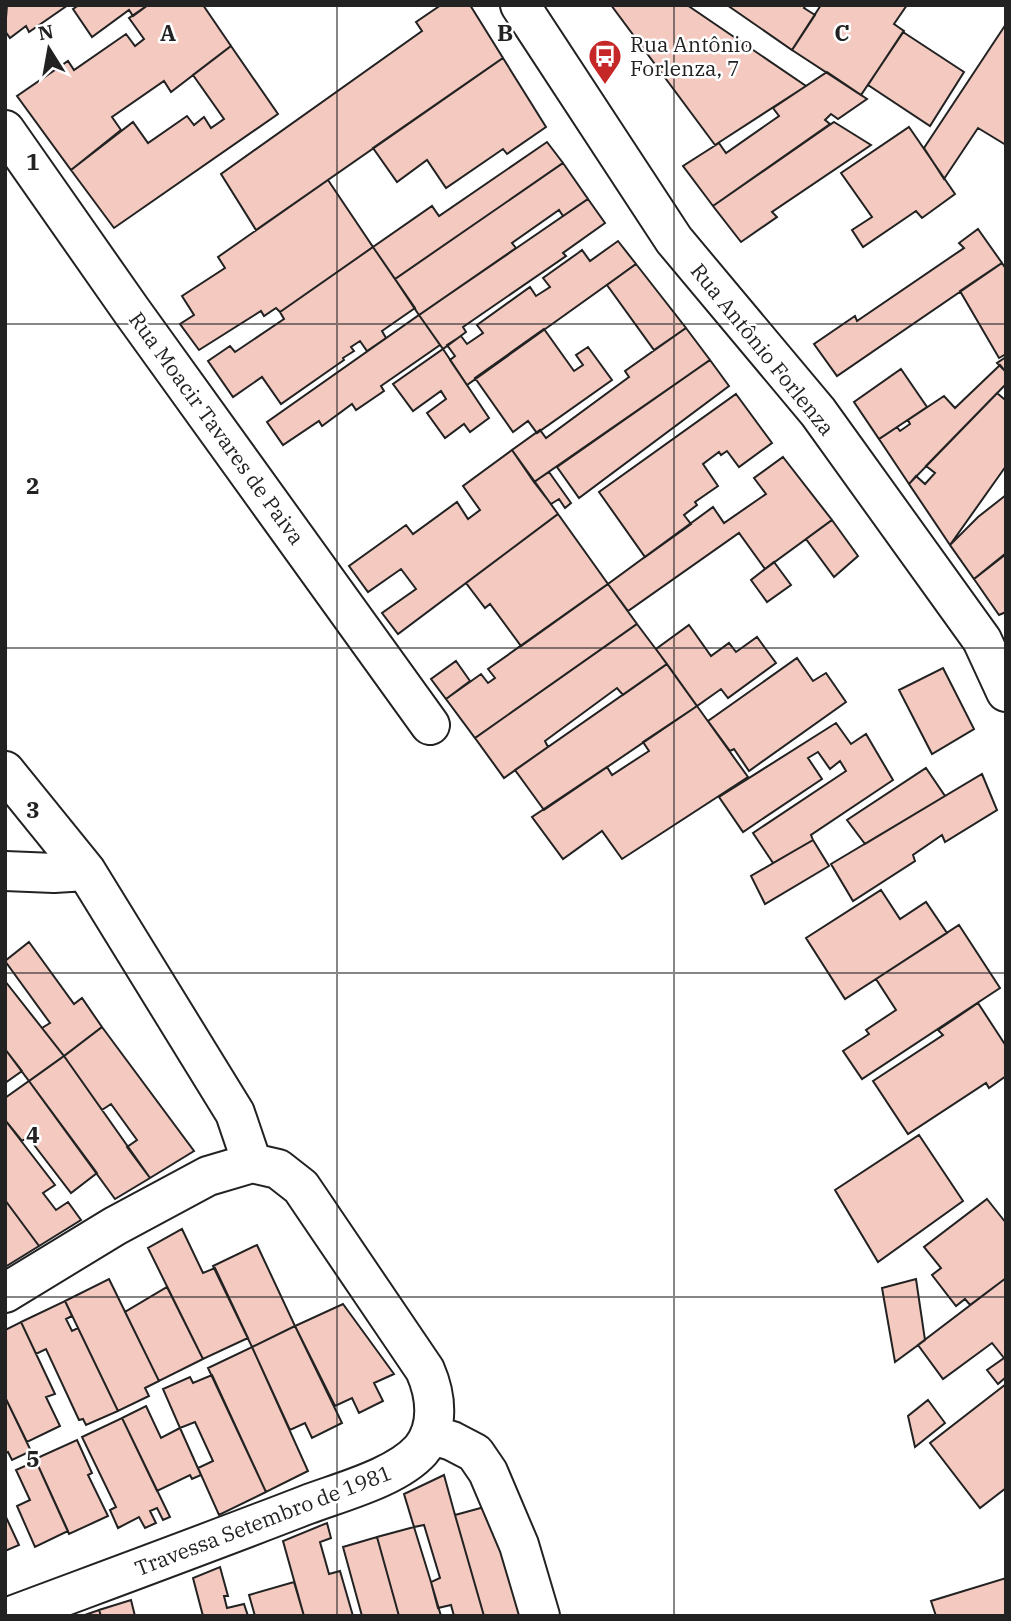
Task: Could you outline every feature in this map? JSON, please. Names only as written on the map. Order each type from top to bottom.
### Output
[{"type":"street","name":"Rua Antônio Forlenza","points":[[520,5],[674,240],[818,412],[982,640],[1006,692]]},
{"type":"street","name":"Rua Moacir Tavares de Paiva","points":[[5,130],[430,725]]},
{"type":"street","points":[[5,771],[86,871],[235,1113],[252,1163]]},
{"type":"street","points":[[5,871],[86,871]]},
{"type":"street","points":[[5,1293],[182,1188],[208,1176],[252,1163],[278,1169],[300,1187],[425,1370],[433,1388],[435,1415],[430,1434],[453,1441],[475,1453],[488,1472],[519,1545],[540,1616]]},
{"type":"street","name":"Travessa Setembro de 1981","points":[[11,1616],[369,1481],[403,1465],[421,1450],[430,1434]]},
{"type":"building","points":[[7,5],[68,5],[29,32],[26,26],[10,38],[5,31]]},
{"type":"building","points":[[79,5],[148,5],[133,16],[129,10],[92,37],[73,9]]},
{"type":"building","points":[[148,5],[203,5],[231,46],[171,92],[164,81],[112,117],[121,130],[71,170],[17,96],[68,61],[74,70],[126,34],[135,46],[144,39],[129,18]]},
{"type":"building","points":[[441,5],[470,5],[503,58],[256,230],[221,174],[422,31],[416,22]]},
{"type":"building","points":[[611,5],[687,5],[806,86],[715,145]]},
{"type":"building","points":[[727,5],[806,5],[804,8],[815,15],[792,50]]},
{"type":"building","points":[[821,5],[907,5],[894,24],[904,31],[861,95],[792,50]]},
{"type":"building","points":[[1006,24],[1006,145],[978,128],[944,179],[924,148]]},
{"type":"building","points":[[903,32],[964,72],[930,126],[868,85]]},
{"type":"building","points":[[231,46],[278,114],[114,228],[71,170],[133,122],[148,143],[187,116],[194,125],[204,117],[211,128],[224,119],[193,75]]},
{"type":"building","points":[[503,58],[546,127],[507,154],[503,149],[446,188],[427,160],[397,182],[373,148]]},
{"type":"building","points":[[827,72],[867,99],[838,119],[831,114],[825,120],[830,124],[713,206],[683,166],[719,143],[726,153],[779,116],[773,108]]},
{"type":"building","points":[[834,122],[871,145],[772,212],[777,217],[741,242],[713,206]]},
{"type":"building","points":[[909,127],[955,194],[922,218],[916,211],[863,247],[852,230],[872,217],[841,173]]},
{"type":"building","points":[[547,142],[563,163],[395,279],[373,247],[432,206],[439,216]]},
{"type":"building","points":[[563,163],[588,199],[563,216],[559,210],[512,243],[516,248],[419,315],[395,279]]},
{"type":"building","points":[[328,180],[373,247],[280,312],[276,308],[264,316],[261,311],[199,350],[180,324],[194,315],[182,296],[225,268],[218,257]]},
{"type":"building","points":[[588,199],[605,223],[563,253],[566,256],[463,327],[466,332],[443,349],[419,315]]},
{"type":"building","points":[[978,229],[1002,263],[837,376],[814,344],[855,316],[857,321],[964,248],[959,243]]},
{"type":"building","points":[[618,241],[636,264],[467,385],[450,360],[455,356],[447,345],[461,336],[467,344],[483,333],[477,325],[530,287],[536,296],[550,287],[543,278],[582,250],[590,261]]},
{"type":"building","points":[[373,247],[415,308],[382,331],[386,338],[367,351],[360,341],[351,347],[354,351],[343,358],[344,360],[281,404],[262,377],[233,397],[208,361],[230,346],[235,352],[284,319],[280,312]]},
{"type":"building","points":[[1002,263],[1006,269],[1006,354],[999,358],[960,291]]},
{"type":"building","points":[[636,264],[686,328],[654,350],[607,285]]},
{"type":"building","points":[[419,315],[440,345],[381,386],[384,391],[356,410],[352,404],[322,426],[319,421],[283,445],[267,422]]},
{"type":"building","points":[[686,328],[710,360],[534,482],[512,450],[540,430],[546,438],[629,377],[625,371]]},
{"type":"building","points":[[544,329],[574,371],[583,365],[576,355],[588,347],[612,380],[537,433],[528,421],[513,432],[475,378]]},
{"type":"building","points":[[443,349],[489,418],[470,432],[464,424],[445,438],[427,413],[446,399],[441,391],[413,411],[393,384]]},
{"type":"building","points":[[1006,357],[1006,372],[997,363]]},
{"type":"building","points":[[710,360],[729,386],[579,498],[557,467]]},
{"type":"building","points":[[1000,365],[1006,372],[1006,384],[909,484],[879,439],[897,427],[900,431],[910,424],[908,420],[944,396],[955,408]]},
{"type":"building","points":[[901,369],[927,407],[879,439],[854,402]]},
{"type":"building","points":[[997,393],[1004,399],[1006,397],[1006,466],[950,545],[909,484],[916,476],[925,484],[935,473],[926,466]]},
{"type":"building","points":[[736,394],[772,443],[739,467],[727,451],[721,455],[719,452],[703,464],[718,486],[695,502],[697,505],[684,515],[691,524],[645,557],[599,492]]},
{"type":"building","points":[[512,450],[558,514],[398,634],[382,613],[416,589],[401,569],[368,592],[349,566],[406,525],[413,534],[457,502],[468,519],[480,510],[463,486]]},
{"type":"building","points":[[783,457],[832,520],[765,569],[739,533],[628,611],[608,584],[713,507],[724,523],[766,494],[754,478]]},
{"type":"building","points":[[549,472],[571,503],[565,508],[559,499],[551,504],[534,482]]},
{"type":"building","points":[[1006,495],[1006,554],[974,579],[950,545],[978,517]]},
{"type":"building","points":[[558,514],[608,584],[521,646],[490,604],[485,608],[466,583]]},
{"type":"building","points":[[832,520],[858,556],[834,577],[806,539]]},
{"type":"building","points":[[1006,553],[1006,612],[999,615],[974,579]]},
{"type":"building","points":[[774,562],[791,585],[767,602],[751,580]]},
{"type":"building","points":[[608,584],[637,624],[475,738],[446,699],[481,674],[488,683],[495,678],[488,669]]},
{"type":"building","points":[[637,624],[667,664],[623,695],[617,688],[545,741],[548,747],[504,778],[475,738]]},
{"type":"building","points":[[689,625],[711,656],[729,643],[736,652],[757,637],[776,663],[728,698],[721,689],[697,706],[656,649]]},
{"type":"building","points":[[797,658],[813,681],[826,673],[846,702],[749,771],[734,749],[730,751],[708,721]]},
{"type":"building","points":[[456,661],[470,681],[446,699],[431,679]]},
{"type":"building","points":[[667,664],[697,706],[544,810],[515,770]]},
{"type":"building","points":[[943,668],[974,729],[932,754],[899,690]]},
{"type":"building","points":[[697,706],[748,777],[622,859],[602,831],[563,859],[532,817],[607,767],[612,775],[649,751],[643,742]]},
{"type":"building","points":[[836,723],[851,744],[866,734],[893,780],[811,835],[813,840],[773,863],[753,833],[846,771],[840,761],[830,769],[818,752],[808,758],[822,779],[743,832],[719,797]]},
{"type":"building","points":[[926,768],[945,796],[865,844],[847,820]]},
{"type":"building","points":[[982,774],[997,810],[945,842],[942,835],[913,855],[915,861],[853,901],[831,864]]},
{"type":"building","points":[[813,840],[829,866],[765,904],[751,876]]},
{"type":"building","points":[[881,890],[900,919],[926,902],[947,933],[845,999],[806,938]]},
{"type":"building","points":[[959,925],[1000,988],[862,1079],[843,1051],[869,1034],[866,1030],[896,1010],[876,979]]},
{"type":"building","points":[[29,942],[74,1004],[82,998],[102,1027],[64,1056],[42,1028],[50,1023],[5,961]]},
{"type":"building","points":[[5,981],[64,1056],[29,1081],[5,1049]]},
{"type":"building","points":[[978,1003],[1006,1046],[1006,1076],[989,1088],[986,1083],[908,1134],[873,1081],[943,1035],[938,1030]]},
{"type":"building","points":[[102,1027],[194,1151],[150,1178],[127,1147],[137,1140],[111,1104],[102,1110],[64,1056]]},
{"type":"building","points":[[5,1049],[22,1071],[5,1083]]},
{"type":"building","points":[[64,1056],[150,1178],[115,1199],[29,1081]]},
{"type":"building","points":[[29,1081],[97,1173],[71,1193],[28,1137],[22,1141],[5,1120],[5,1098]]},
{"type":"building","points":[[5,1120],[55,1185],[43,1193],[56,1210],[68,1202],[81,1220],[39,1246],[5,1200]]},
{"type":"building","points":[[919,1135],[963,1201],[878,1262],[835,1190]]},
{"type":"building","points":[[987,1199],[1006,1223],[1006,1278],[970,1305],[965,1299],[956,1306],[932,1275],[941,1268],[924,1247]]},
{"type":"building","points":[[5,1200],[39,1246],[5,1267]]},
{"type":"building","points":[[182,1229],[203,1273],[215,1268],[248,1338],[203,1359],[148,1248]]},
{"type":"building","points":[[257,1245],[295,1326],[252,1347],[213,1266]]},
{"type":"building","points":[[1006,1278],[1006,1377],[998,1384],[987,1370],[1004,1358],[992,1343],[943,1379],[918,1345]]},
{"type":"building","points":[[109,1279],[159,1381],[145,1388],[149,1396],[118,1411],[65,1301]]},
{"type":"building","points":[[916,1279],[925,1340],[895,1362],[882,1288]]},
{"type":"building","points":[[167,1287],[203,1359],[159,1381],[125,1312]]},
{"type":"building","points":[[65,1301],[72,1316],[66,1319],[72,1331],[78,1328],[118,1411],[86,1425],[83,1419],[79,1420],[46,1349],[36,1354],[21,1322]]},
{"type":"building","points":[[343,1304],[394,1374],[374,1383],[383,1401],[359,1413],[352,1398],[335,1406],[295,1326]]},
{"type":"building","points":[[21,1322],[55,1394],[46,1397],[60,1426],[27,1442],[5,1397],[5,1330]]},
{"type":"building","points":[[295,1326],[342,1423],[312,1438],[305,1423],[290,1430],[252,1347]]},
{"type":"building","points":[[252,1347],[308,1471],[266,1492],[208,1368]]},
{"type":"building","points":[[212,1375],[266,1492],[219,1515],[198,1468],[213,1461],[195,1422],[180,1428],[163,1389],[190,1377],[193,1383]]},
{"type":"building","points":[[1006,1384],[1006,1488],[980,1508],[930,1443]]},
{"type":"building","points":[[5,1397],[31,1451],[12,1460],[8,1452],[5,1453]]},
{"type":"building","points":[[928,1400],[945,1423],[915,1447],[908,1416]]},
{"type":"building","points":[[146,1406],[161,1438],[180,1428],[201,1475],[192,1479],[190,1475],[157,1491],[122,1418]]},
{"type":"building","points":[[122,1418],[170,1517],[163,1520],[157,1508],[150,1511],[156,1523],[145,1528],[139,1517],[118,1528],[110,1510],[116,1507],[82,1437]]},
{"type":"building","points":[[77,1440],[92,1473],[88,1475],[108,1516],[69,1534],[35,1459]]},
{"type":"building","points":[[36,1461],[68,1531],[35,1547],[17,1506],[30,1500],[16,1470]]},
{"type":"building","points":[[444,1475],[484,1616],[454,1616],[451,1605],[438,1608],[431,1582],[440,1578],[424,1525],[414,1527],[404,1494]]},
{"type":"building","points":[[488,1506],[525,1616],[484,1616],[455,1515]]},
{"type":"building","points":[[5,1515],[19,1545],[5,1551]]},
{"type":"building","points":[[327,1523],[331,1538],[320,1542],[329,1574],[340,1571],[353,1616],[304,1616],[283,1541]]},
{"type":"building","points":[[414,1527],[441,1616],[399,1616],[377,1537]]},
{"type":"building","points":[[377,1537],[399,1616],[362,1616],[343,1547]]},
{"type":"building","points":[[220,1567],[228,1596],[224,1596],[227,1608],[244,1604],[248,1616],[203,1616],[193,1578]]},
{"type":"building","points":[[1006,1578],[1006,1616],[936,1616],[931,1601]]},
{"type":"building","points":[[294,1582],[304,1616],[255,1616],[249,1595]]},
{"type":"building","points":[[131,1600],[135,1616],[101,1616],[99,1610]]},
{"type":"building","points":[[99,1610],[101,1616],[82,1616]]},
{"type":"place","name":"Rua Antônio Forlenza, 7","points":[[605,86]]}]
